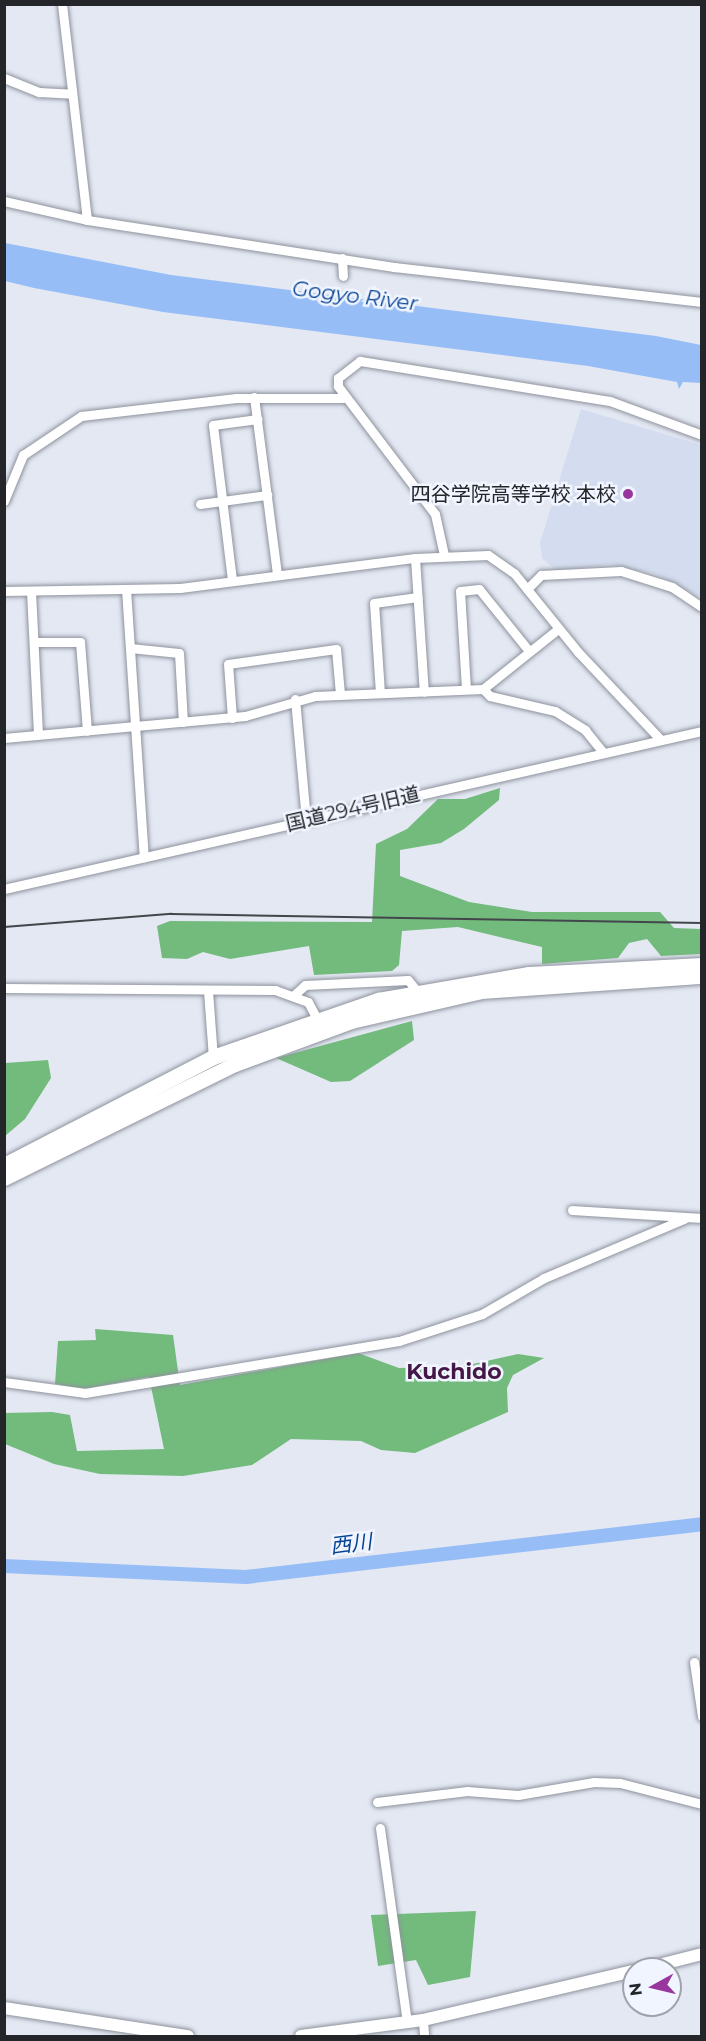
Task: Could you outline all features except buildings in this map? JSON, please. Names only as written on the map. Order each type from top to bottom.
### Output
[{"type":"highway","points":[[4,1166],[213,1057],[320,1024],[416,990],[563,971],[702,965]]},
{"type":"highway","points":[[4,1178],[171,1093],[320,1024],[481,991],[702,976]]},
{"type":"main road","points":[[682,1959],[702,1954]]},
{"type":"main road","points":[[301,2037],[423,2020],[622,1974]]},
{"type":"main road","points":[[4,2008],[188,2037]]},
{"type":"street","points":[[62,4],[87,220]]},
{"type":"street","points":[[4,78],[39,92],[72,94]]},
{"type":"street","points":[[4,201],[87,220],[342,258],[702,302]]},
{"type":"street","points":[[342,258],[343,276]]},
{"type":"street","points":[[444,555],[440,526],[425,498],[343,398],[336,381],[360,361],[610,401],[702,435]]},
{"type":"street","points":[[254,397],[278,574]]},
{"type":"street","points":[[4,501],[24,455],[76,418],[161,403],[254,397],[343,398]]},
{"type":"street","points":[[232,580],[213,425],[258,419]]},
{"type":"street","points":[[200,504],[267,495]]},
{"type":"street","points":[[4,591],[126,589],[232,580],[444,555],[498,558],[527,589],[558,629],[659,738]]},
{"type":"street","points":[[415,558],[424,692]]},
{"type":"street","points":[[527,589],[541,575],[621,571],[672,587],[702,607]]},
{"type":"street","points":[[126,589],[144,857]]},
{"type":"street","points":[[466,689],[460,591],[479,589],[529,651]]},
{"type":"street","points":[[31,591],[38,735]]},
{"type":"street","points":[[381,693],[374,603],[417,597]]},
{"type":"street","points":[[483,689],[558,629]]},
{"type":"street","points":[[34,642],[80,642],[87,731]]},
{"type":"street","points":[[130,648],[179,653],[183,722]]},
{"type":"street","points":[[232,718],[228,664],[336,649],[340,694]]},
{"type":"street","points":[[4,738],[232,718],[295,699],[340,694],[483,689],[495,698],[555,711],[585,730],[602,751]]},
{"type":"street","points":[[295,699],[306,820]]},
{"type":"street","name":"国道294号旧道","points":[[4,889],[659,738],[702,731]]},
{"type":"street","points":[[294,995],[304,985],[408,980],[416,990]]},
{"type":"street","points":[[4,988],[208,991],[259,989],[294,995],[308,1002],[320,1024]]},
{"type":"street","points":[[208,991],[213,1057]]},
{"type":"street","points":[[572,1210],[684,1219],[702,1218]]},
{"type":"street","points":[[4,1382],[85,1394],[399,1341],[482,1314],[544,1278],[684,1219]]},
{"type":"street","points":[[694,1662],[702,1716]]},
{"type":"street","points":[[377,1802],[467,1791],[518,1795],[594,1782],[620,1783],[702,1804]]},
{"type":"street","points":[[380,1828],[407,2022]]},
{"type":"street","points":[[423,2020],[424,2037]]},
{"type":"shaded area","name":"四谷学院高等学校 本校","points":[[581,409],[701,445],[701,597],[656,574],[610,564],[557,571],[542,558],[540,543]]},
{"type":"green space","points":[[500,788],[499,800],[464,829],[441,843],[400,850],[400,876],[469,902],[532,912],[660,912],[674,928],[701,929],[701,954],[661,956],[647,939],[629,943],[618,958],[542,964],[542,947],[458,927],[402,931],[399,965],[392,971],[314,975],[309,946],[230,959],[203,952],[187,959],[162,958],[157,926],[170,921],[372,922],[376,844],[407,829],[438,799],[465,799]]},
{"type":"green space","points":[[412,1021],[414,1040],[350,1081],[331,1082],[276,1058]]},
{"type":"green space","points":[[48,1060],[51,1078],[25,1119],[5,1136],[5,1063]]},
{"type":"green space","points":[[95,1329],[173,1335],[180,1385],[358,1353],[399,1368],[464,1366],[518,1354],[544,1358],[513,1375],[507,1388],[508,1412],[415,1453],[381,1450],[361,1441],[291,1439],[252,1465],[183,1476],[100,1474],[54,1464],[5,1444],[4,1413],[52,1412],[70,1415],[77,1451],[164,1449],[149,1377],[84,1389],[55,1384],[58,1341],[96,1340]]},
{"type":"green space","points":[[476,1911],[470,1977],[428,1985],[416,1960],[378,1966],[371,1915]]},
{"type":"water","points":[[5,243],[171,275],[656,336],[701,345],[701,383],[683,382],[679,389],[677,382],[588,366],[163,312],[34,288],[5,281]]},
{"type":"waterway","name":"西川","points":[[4,1566],[246,1577],[702,1524]]},
{"type":"railway","points":[[4,927],[171,914],[702,923]]},
{"type":"place","name":"四谷学院高等学校 本校","points":[[628,494]]},
{"type":"district","name":"Kuchido","points":[[454,1372]]},
{"type":"water label","name":"Gogyo River","points":[[355,296]]}]
